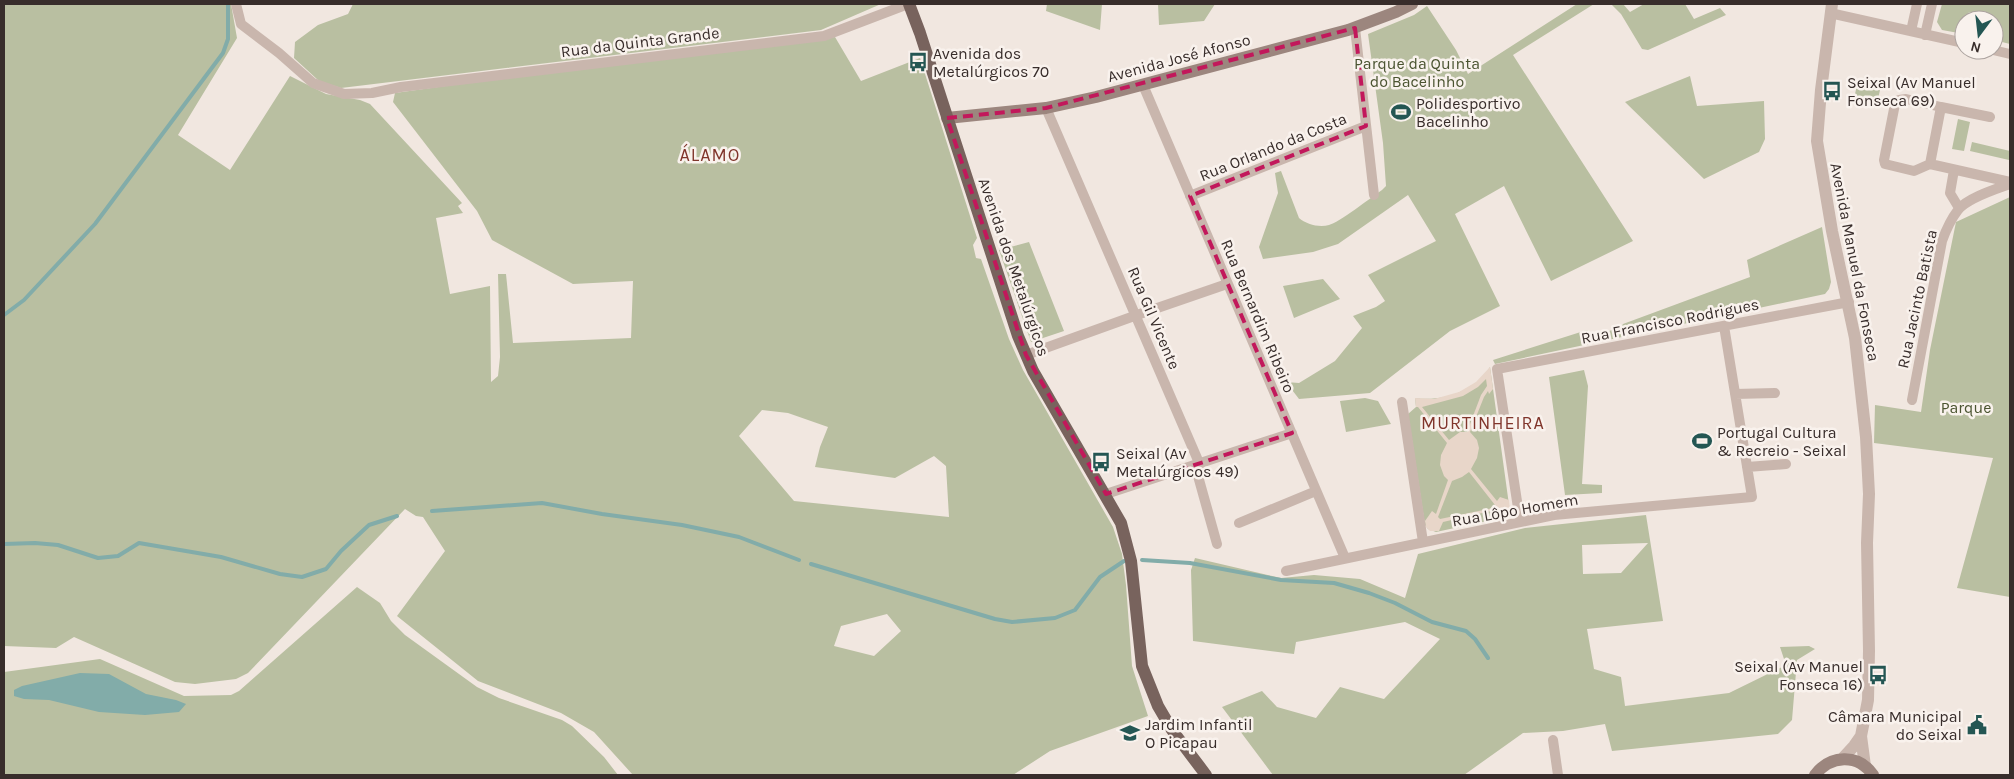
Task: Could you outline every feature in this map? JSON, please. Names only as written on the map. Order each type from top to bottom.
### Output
[{"type":"main road","name":"Avenida dos Metalúrgicos","points":[[909,4],[1006,302],[1026,355],[1121,523],[1131,561],[1142,666],[1158,706],[1167,722],[1206,775]]},
{"type":"main road","name":"Avenida José Afonso","points":[[947,118],[1046,108],[1143,85],[1355,28],[1412,4]]},
{"type":"main road","points":[[1815,775],[1826,764],[1842,758],[1858,762],[1869,770]]},
{"type":"street","name":"Rua da Quinta Grande","points":[[236,4],[241,24],[313,82],[344,94],[372,93],[401,87],[504,74],[824,36],[909,4]]},
{"type":"street","points":[[1910,31],[1917,4]]},
{"type":"street","points":[[1925,35],[1932,4]]},
{"type":"street","points":[[1831,8],[1910,31],[1954,41]]},
{"type":"street","name":"Avenida Manuel da Fonseca","points":[[1831,8],[1820,90],[1817,141],[1832,232],[1849,302],[1866,437],[1869,494],[1866,566],[1869,686],[1861,736],[1842,758]]},
{"type":"street","points":[[1355,28],[1374,195]]},
{"type":"street","name":"Rua Bernardim Ribeiro","points":[[1143,85],[1345,558]]},
{"type":"street","points":[[1990,117],[1906,99],[1898,100],[1895,104],[1884,160],[1888,165],[1914,171],[1930,164],[2010,183]]},
{"type":"street","points":[[1930,164],[1941,107]]},
{"type":"street","name":"Rua Gil Vicente","points":[[1046,108],[1200,464],[1198,476],[1217,544]]},
{"type":"street","name":"Rua Orlando da Costa","points":[[1190,196],[1366,126]]},
{"type":"street","points":[[1954,170],[1950,193],[1959,208],[2010,183]]},
{"type":"street","name":"Rua Jacinto Batista","points":[[1912,400],[1942,241],[1959,208]]},
{"type":"street","points":[[1026,355],[1227,284]]},
{"type":"street","name":"Rua Francisco Rodrigues","points":[[1520,521],[1497,369],[1849,302]]},
{"type":"street","points":[[1724,326],[1747,467],[1786,464]]},
{"type":"street","points":[[1735,394],[1775,393]]},
{"type":"street","points":[[1402,402],[1423,542]]},
{"type":"street","points":[[1106,494],[1292,433]]},
{"type":"street","name":"Rua Lôpo Homem","points":[[1286,572],[1554,515],[1752,497],[1747,467]]},
{"type":"street","points":[[1239,523],[1316,491]]},
{"type":"street","name":"Avenida Manuel da Fonseca","points":[[1861,736],[1869,770]]},
{"type":"street","points":[[1553,740],[1558,775]]},
{"type":"highlighted area","points":[[1355,28],[1366,126],[1190,196],[1292,433],[1106,494],[1026,355],[947,118],[1046,108]]},
{"type":"green space","points":[[4,4],[231,4],[237,38],[178,135],[230,170],[290,76],[326,94],[360,100],[370,104],[462,203],[458,206],[463,213],[436,218],[450,294],[490,286],[491,382],[498,376],[500,357],[498,274],[506,274],[513,343],[631,338],[633,281],[573,284],[492,240],[477,211],[393,102],[395,93],[609,63],[835,37],[861,81],[920,58],[977,238],[973,245],[976,258],[981,259],[1009,339],[1023,370],[1113,527],[1122,554],[1132,666],[1148,716],[1050,751],[1013,775],[633,775],[594,732],[561,713],[478,681],[397,616],[445,551],[423,517],[416,516],[405,509],[248,673],[236,679],[195,684],[175,682],[74,637],[56,648],[4,646]],"holes":[[[762,410],[788,413],[828,427],[815,467],[895,478],[934,456],[946,466],[949,517],[794,501],[739,436]],[[887,614],[901,631],[874,656],[834,646],[841,626]]]},
{"type":"green space","points":[[353,4],[881,4],[821,30],[341,88],[319,81],[294,58],[295,42],[318,25],[348,14]]},
{"type":"green space","points":[[1047,4],[1102,4],[1100,30],[1046,11]]},
{"type":"green space","points":[[1158,4],[1215,4],[1204,21],[1159,25]]},
{"type":"green space","name":"Parque da Quinta do Bacelinho","points":[[1577,4],[1594,4],[1513,55],[1633,241],[1551,281],[1504,186],[1455,214],[1500,306],[1450,331],[1370,393],[1299,399],[1286,382],[1299,383],[1335,361],[1362,328],[1353,316],[1376,307],[1385,301],[1368,275],[1436,241],[1408,195],[1338,244],[1313,252],[1263,259],[1259,247],[1278,193],[1275,173],[1281,171],[1299,218],[1317,226],[1329,225],[1340,220],[1386,186],[1383,143],[1368,34],[1414,15],[1427,6],[1456,50],[1468,74]]},
{"type":"green space","points":[[1611,4],[1623,4],[1630,12],[1644,4],[1685,4],[1694,19],[1720,8],[1726,15],[1648,50],[1642,49],[1621,14]]},
{"type":"green space","points":[[1942,4],[2010,4],[2010,44],[2004,42],[2004,10],[1954,10],[1954,32],[1942,30],[1937,22]]},
{"type":"green space","points":[[1690,76],[1697,106],[1764,101],[1765,139],[1759,152],[1704,179],[1625,102]]},
{"type":"green space","points":[[1857,85],[1880,90],[1876,108],[1853,103]]},
{"type":"green space","points":[[1958,119],[1970,122],[1964,151],[1952,149]]},
{"type":"green space","points":[[1972,142],[2010,151],[2009,160],[1970,151]]},
{"type":"green space","name":"Parque","points":[[2010,197],[2010,597],[1957,588],[1993,458],[1874,443],[1875,405],[1921,412],[1930,350],[1956,222]]},
{"type":"green space","points":[[1822,227],[1831,282],[1825,294],[1495,364],[1493,360],[1587,330],[1594,336],[1750,277],[1747,260]]},
{"type":"green space","points":[[1029,242],[1064,331],[1031,342],[999,250]]},
{"type":"green space","points":[[1323,279],[1340,299],[1294,318],[1283,286]]},
{"type":"green space","points":[[1490,367],[1510,512],[1506,517],[1436,532],[1428,529],[1425,525],[1408,414],[1416,407],[1415,398],[1447,397],[1467,389],[1484,376]]},
{"type":"green space","points":[[1584,370],[1588,386],[1582,484],[1602,485],[1602,493],[1565,495],[1549,377]]},
{"type":"green space","points":[[1365,398],[1378,401],[1391,424],[1346,432],[1340,401]]},
{"type":"green space","points":[[1646,515],[1663,621],[1587,629],[1594,669],[1621,677],[1625,706],[1729,693],[1786,665],[1780,647],[1809,646],[1815,649],[1797,660],[1792,720],[1778,734],[1612,751],[1605,724],[1563,731],[1523,733],[1464,775],[1273,775],[1222,707],[1262,691],[1277,707],[1316,718],[1340,687],[1384,699],[1440,639],[1405,622],[1296,642],[1294,654],[1193,641],[1191,570],[1195,558],[1281,578],[1314,575],[1360,579],[1405,598],[1418,554],[1525,528]],"holes":[[[1648,543],[1621,573],[1583,574],[1582,545]]]},
{"type":"green space","points":[[357,587],[380,603],[391,621],[405,635],[477,687],[499,698],[562,720],[572,726],[604,757],[618,775],[4,775],[4,672],[100,659],[184,696],[231,695],[239,691]]},
{"type":"shaded area","points":[[1490,367],[1493,389],[1489,394],[1488,391],[1484,397],[1470,432],[1477,440],[1479,448],[1477,458],[1471,469],[1497,501],[1500,497],[1509,500],[1510,512],[1506,517],[1499,519],[1491,511],[1443,522],[1439,531],[1430,531],[1426,527],[1425,521],[1432,511],[1436,514],[1448,480],[1444,476],[1440,465],[1441,455],[1447,443],[1418,407],[1416,407],[1415,398],[1434,399],[1459,392],[1476,382]],"holes":[[[1486,379],[1487,386],[1481,395],[1467,432],[1460,432],[1449,440],[1422,407],[1463,396],[1478,387]],[[1469,472],[1495,505],[1493,508],[1440,519],[1438,517],[1452,481]]]},
{"type":"water","points":[[80,673],[109,674],[146,694],[186,704],[179,712],[145,715],[99,712],[49,700],[24,699],[14,696],[14,690],[22,686]]},
{"type":"waterway","points":[[4,315],[24,300],[95,224],[223,53],[228,39],[228,4]]},
{"type":"waterway","points":[[432,511],[542,503],[602,514],[682,525],[739,537],[799,560]]},
{"type":"waterway","points":[[4,544],[35,543],[58,545],[98,558],[118,556],[139,543],[221,557],[280,574],[302,577],[326,569],[341,551],[369,525],[397,516]]},
{"type":"waterway","points":[[1142,560],[1190,563],[1281,580],[1334,583],[1395,603],[1432,622],[1466,631],[1475,639],[1488,658]]},
{"type":"waterway","points":[[811,564],[995,619],[1012,622],[1055,618],[1075,610],[1100,577],[1124,561]]},
{"type":"place","name":"Avenida dos Metalúrgicos 70","points":[[918,62]]},
{"type":"place","name":"Seixal (Av Manuel Fonseca 69)","points":[[1832,91]]},
{"type":"place","name":"Polidesportivo Bacelinho","points":[[1401,112]]},
{"type":"place","name":"Portugal Cultura & Recreio - Seixal","points":[[1702,441]]},
{"type":"place","name":"Seixal (Av Metalúrgicos 49)","points":[[1101,462]]},
{"type":"place","name":"Seixal (Av Manuel Fonseca 16)","points":[[1878,675]]},
{"type":"place","name":"Câmara Municipal do Seixal","points":[[1977,725]]},
{"type":"place","name":"Jardim Infantil O Picapau","points":[[1130,733]]},
{"type":"district","name":"ÁLAMO","points":[[710,155]]},
{"type":"district","name":"MURTINHEIRA","points":[[1483,423]]}]
